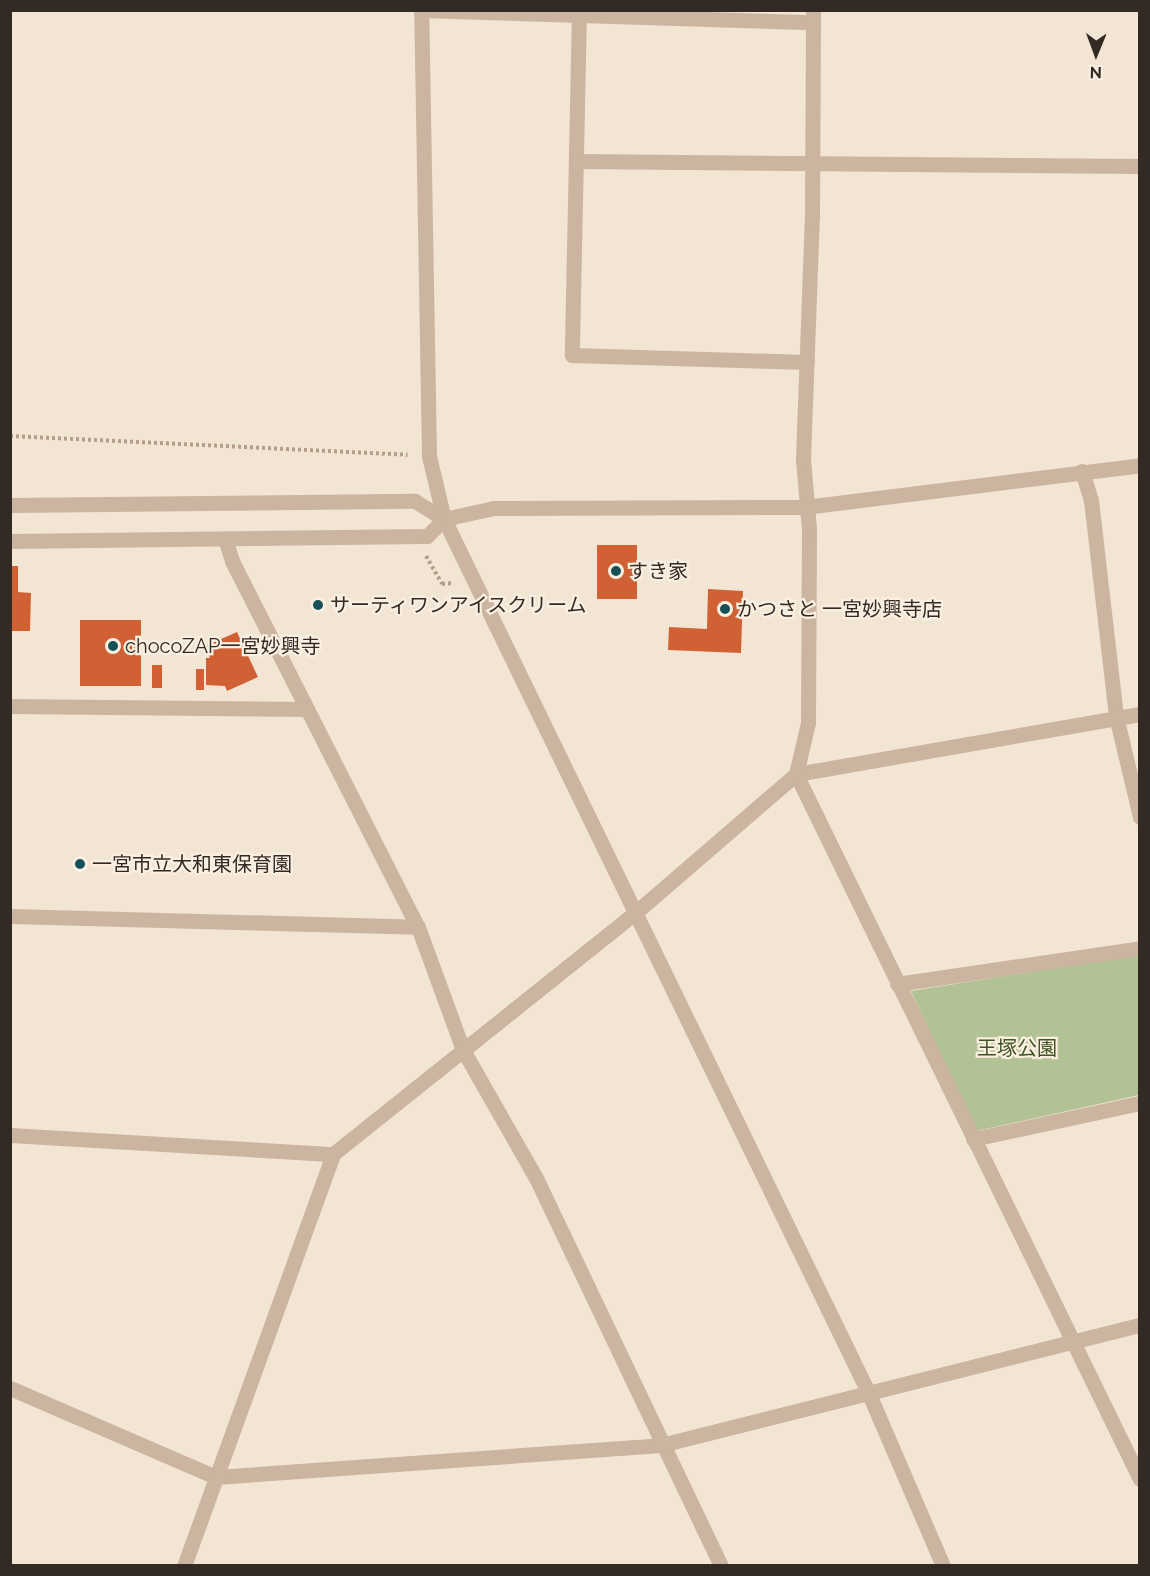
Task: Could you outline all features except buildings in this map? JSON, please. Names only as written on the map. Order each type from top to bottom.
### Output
[{"type":"street","points":[[943,1566],[869,1394],[444,519],[429,456],[421,10],[813,16],[813,165],[805,507],[809,529],[808,723],[796,774],[1140,1479]]},
{"type":"street","points":[[579,13],[572,355],[807,362]]},
{"type":"street","points":[[576,161],[813,165],[1140,166]]},
{"type":"street","points":[[10,541],[428,536],[444,519],[494,508],[805,507],[1140,465]]},
{"type":"street","points":[[1082,471],[1091,500],[1116,716],[1140,817]]},
{"type":"street","points":[[10,505],[415,501],[444,519]]},
{"type":"street","points":[[225,539],[232,561],[418,927],[463,1050],[536,1178],[661,1445],[721,1566]]},
{"type":"street","points":[[10,706],[307,709]]},
{"type":"street","points":[[184,1566],[333,1154],[635,913],[796,774],[1116,716],[1140,714]]},
{"type":"street","points":[[10,916],[418,927]]},
{"type":"street","points":[[897,984],[1140,948]]},
{"type":"street","points":[[973,1139],[1140,1103]]},
{"type":"street","points":[[10,1135],[333,1154]]},
{"type":"street","points":[[10,1388],[216,1477],[661,1445],[1140,1325]]},
{"type":"path","points":[[10,436],[429,456]]},
{"type":"green space","name":"王塚公園","points":[[1139,955],[1139,1095],[976,1131],[911,991]]},
{"type":"place","name":"すき家","points":[[616,571]]},
{"type":"place","name":"サーティワンアイスクリーム","points":[[318,605]]},
{"type":"place","name":"かつさと 一宮妙興寺店","points":[[725,609]]},
{"type":"place","name":"chocoZAP一宮妙興寺","points":[[113,646]]},
{"type":"place","name":"一宮市立大和東保育園","points":[[80,864]]}]
